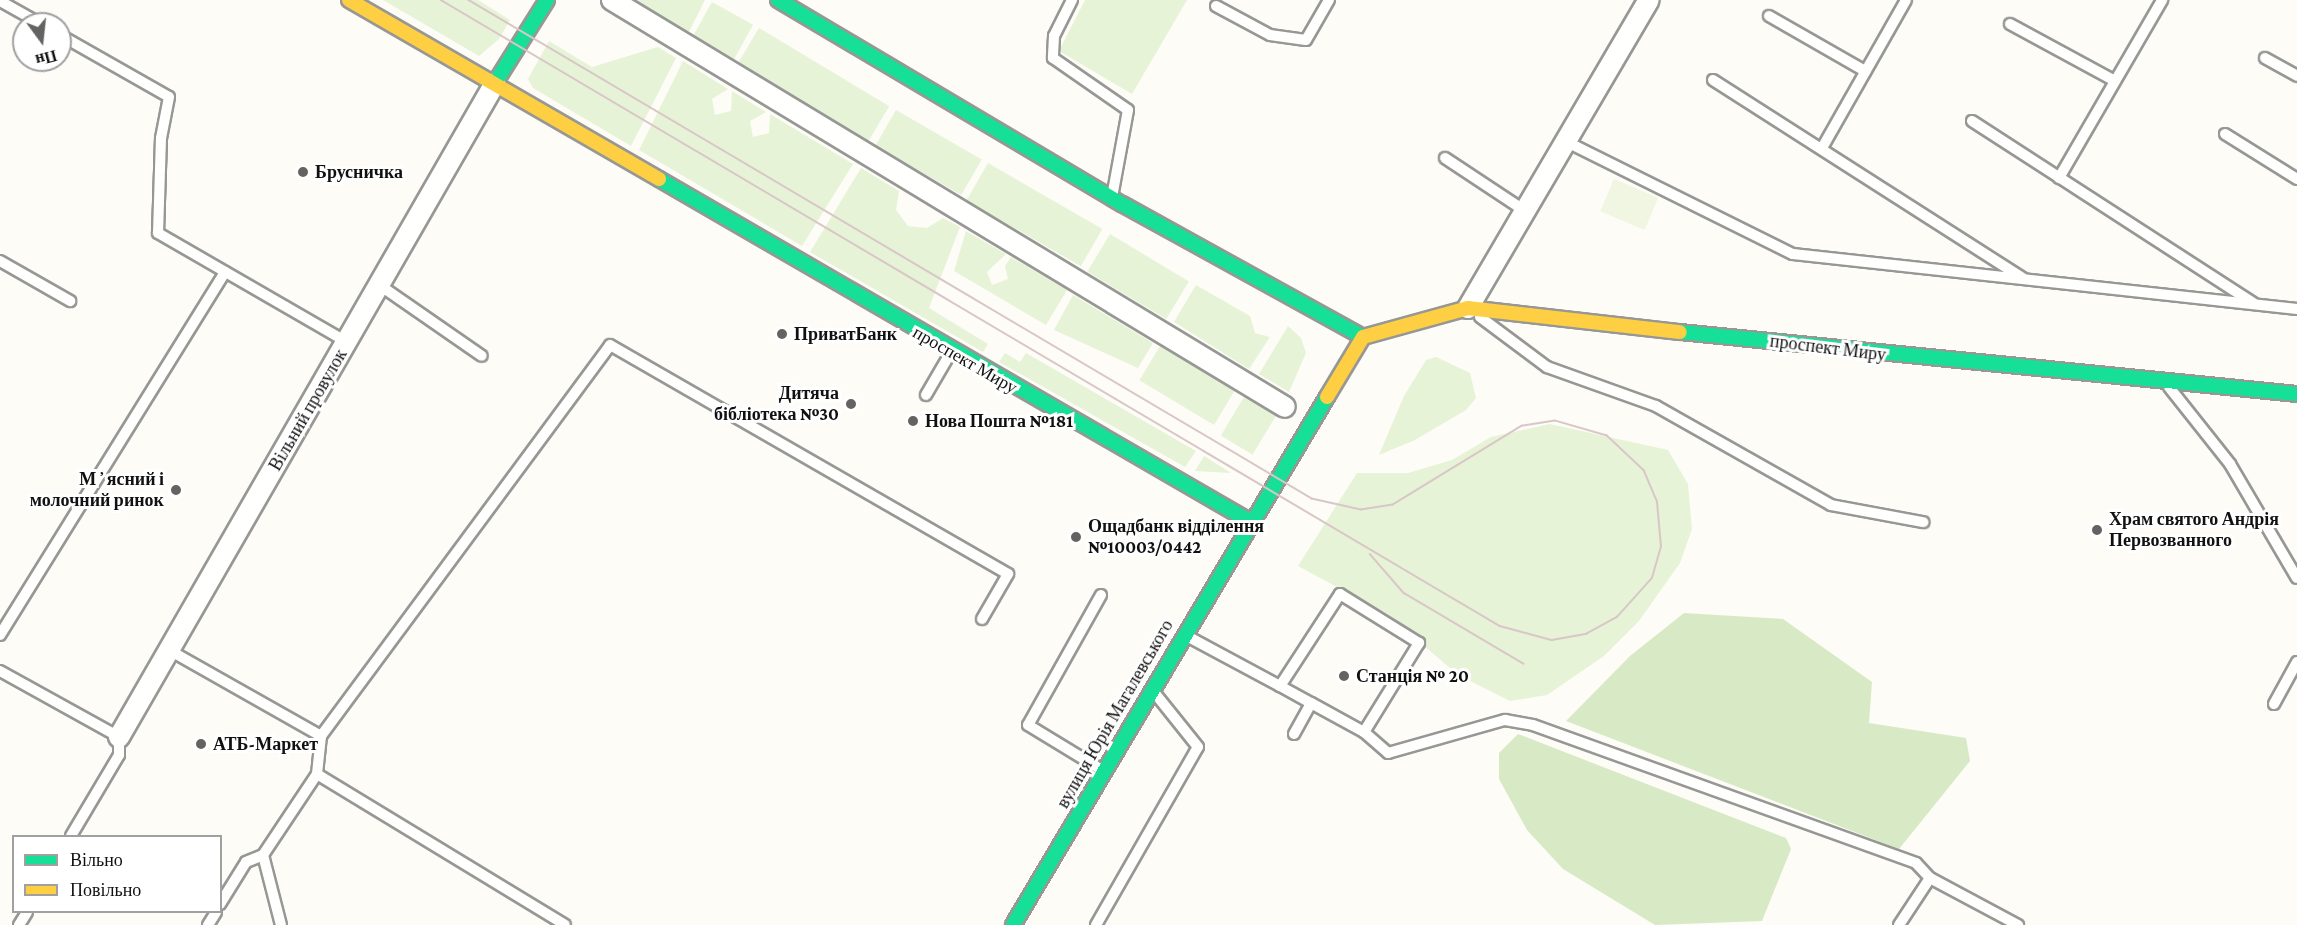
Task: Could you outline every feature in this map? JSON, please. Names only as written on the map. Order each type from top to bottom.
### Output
[{"type":"street","name":"проспект Миру","points":[[349,0],[495,83],[951,352],[1251,522]]},
{"type":"street","points":[[495,83],[547,0]]},
{"type":"street","points":[[612,0],[1286,407]]},
{"type":"street","points":[[778,0],[1112,197],[1363,337],[1251,522]]},
{"type":"street","points":[[1468,308],[1649,0]]},
{"type":"street","name":"Вільний провулок","points":[[119,737],[495,83]]},
{"type":"street","name":"проспект Миру","points":[[1363,337],[1468,308],[2297,394]]},
{"type":"street","name":"вулиця Юрія Магалевського","points":[[1013,925],[1150,688],[1251,522]]},
{"type":"lane","points":[[1072,0],[1054,36],[1053,58],[1128,110],[1112,197]]},
{"type":"lane","points":[[1216,6],[1270,35],[1306,40],[1330,0]]},
{"type":"lane","points":[[1822,148],[1906,0]]},
{"type":"lane","points":[[2060,178],[2113,80],[2162,0]]},
{"type":"lane","points":[[0,1],[20,12]]},
{"type":"lane","points":[[1768,16],[1865,72]]},
{"type":"lane","points":[[2010,24],[2113,80]]},
{"type":"lane","points":[[72,42],[169,96],[161,138],[158,233],[347,342]]},
{"type":"lane","points":[[2265,58],[2297,76]]},
{"type":"lane","points":[[1713,80],[2026,280]]},
{"type":"lane","points":[[1972,121],[2255,305]]},
{"type":"lane","points":[[2225,134],[2297,179]]},
{"type":"lane","points":[[1565,141],[1793,254],[2297,309]]},
{"type":"lane","points":[[1445,158],[1525,211]]},
{"type":"lane","points":[[0,261],[70,301]]},
{"type":"lane","points":[[0,634],[225,272]]},
{"type":"lane","points":[[378,284],[482,356]]},
{"type":"lane","points":[[1468,308],[1547,367],[1656,406],[1831,505],[1923,522]]},
{"type":"lane","points":[[222,901],[246,862],[263,855],[317,774],[321,736],[610,345],[1008,574],[982,619]]},
{"type":"lane","points":[[926,395],[951,352]]},
{"type":"lane","points":[[2165,382],[2230,464],[2297,578]]},
{"type":"lane","points":[[1280,686],[1340,594],[1419,642],[1364,732]]},
{"type":"lane","points":[[1101,595],[1028,725],[1102,770]]},
{"type":"lane","points":[[1182,634],[1364,732],[1388,753],[1505,720],[1533,725],[1916,863],[1930,878],[2018,925]]},
{"type":"lane","points":[[169,650],[321,736]]},
{"type":"lane","points":[[2274,704],[2297,662]]},
{"type":"lane","points":[[0,671],[119,737],[119,755],[72,835]]},
{"type":"lane","points":[[1096,925],[1198,747],[1150,688]]},
{"type":"lane","points":[[1294,734],[1311,704]]},
{"type":"lane","points":[[317,774],[565,925]]},
{"type":"lane","points":[[263,855],[280,925]]},
{"type":"lane","points":[[1899,925],[1930,878]]},
{"type":"green space","points":[[383,0],[478,0],[510,20],[499,39],[479,56]]},
{"type":"green space","points":[[632,0],[705,0],[688,34]]},
{"type":"green space","points":[[1085,0],[1187,0],[1132,94],[1059,51]]},
{"type":"green space","points":[[712,2],[753,25],[734,59],[693,36]]},
{"type":"green space","points":[[759,28],[889,106],[868,141],[738,63]]},
{"type":"green space","points":[[549,41],[592,67],[658,47],[676,58],[631,146],[533,88],[528,79]]},
{"type":"green space","points":[[683,61],[728,89],[712,99],[715,115],[731,111],[732,91],[766,112],[750,121],[753,137],[769,133],[770,114],[853,164],[802,246],[639,150]]},
{"type":"green space","points":[[896,110],[982,160],[961,195],[876,146]]},
{"type":"green space","points":[[988,163],[1102,229],[1081,266],[966,200]]},
{"type":"green space","points":[[861,168],[899,191],[896,210],[908,226],[927,228],[943,218],[960,227],[929,308],[988,344],[983,352],[810,252]]},
{"type":"green space","points":[[1614,179],[1658,198],[1645,230],[1600,211]]},
{"type":"green space","points":[[966,231],[1006,254],[987,272],[992,285],[1008,279],[1005,266],[1011,257],[1067,290],[1046,325],[954,271]]},
{"type":"green space","points":[[1110,234],[1189,281],[1166,319],[1087,272]]},
{"type":"green space","points":[[1196,285],[1250,316],[1255,333],[1270,337],[1249,369],[1174,322]]},
{"type":"green space","points":[[1073,295],[1153,343],[1138,368],[1054,330]]},
{"type":"green space","points":[[1288,326],[1301,338],[1306,353],[1289,392],[1259,374]]},
{"type":"green space","points":[[1160,346],[1235,391],[1214,425],[1139,380]]},
{"type":"green space","points":[[1005,353],[1020,362],[1026,353],[1196,451],[1185,467],[999,362]]},
{"type":"green space","points":[[1436,357],[1470,373],[1476,398],[1466,410],[1415,440],[1379,455],[1404,396],[1426,360]]},
{"type":"green space","points":[[1244,397],[1276,416],[1253,455],[1221,436]]},
{"type":"green space","points":[[1550,424],[1668,450],[1688,484],[1692,529],[1680,563],[1639,621],[1604,656],[1547,695],[1510,701],[1458,675],[1387,614],[1298,566],[1357,473],[1408,473],[1452,460],[1491,437]]},
{"type":"green space","points":[[1204,456],[1231,473],[1195,471]]},
{"type":"green space","points":[[1684,613],[1783,619],[1872,682],[1869,723],[1966,738],[1970,761],[1899,849],[1566,721],[1630,656]]},
{"type":"green space","points":[[1518,734],[1786,838],[1791,849],[1762,921],[1655,925],[1563,869],[1527,830],[1499,779],[1499,753]]},
{"type":"tram line","points":[[441,0],[1500,626],[1552,640],[1586,634],[1617,617],[1652,578],[1661,547],[1657,502],[1644,471],[1607,436],[1555,421],[1522,426],[1393,505],[1361,510],[1312,499],[468,0]]},
{"type":"tram line","points":[[1370,554],[1404,593],[1524,664]]},
{"type":"traffic: fast","points":[[495,83],[547,0]]},
{"type":"traffic: fast","points":[[778,0],[1122,204],[1363,337]]},
{"type":"traffic: fast","points":[[659,179],[1251,522]]},
{"type":"traffic: fast","points":[[1680,332],[2297,394]]},
{"type":"traffic: fast","points":[[1013,925],[1327,397]]},
{"type":"traffic: slow","points":[[349,0],[659,179]]},
{"type":"traffic: slow","points":[[1327,397],[1363,337],[1468,308],[1680,332]]},
{"type":"place","name":"Брусничка","points":[[303,172]]},
{"type":"place","name":"ПриватБанк","points":[[782,334]]},
{"type":"place","name":"Дитяча бібліотека №30","points":[[851,404]]},
{"type":"place","name":"Нова Пошта №181","points":[[913,421]]},
{"type":"place","name":"Мʼясний і молочний ринок","points":[[176,490]]},
{"type":"place","name":"Храм святого Андрія Первозванного","points":[[2097,530]]},
{"type":"place","name":"Ощадбанк відділення №10003/0442","points":[[1076,537]]},
{"type":"place","name":"Станція № 20","points":[[1344,676]]},
{"type":"place","name":"АТБ-Маркет","points":[[201,744]]}]
